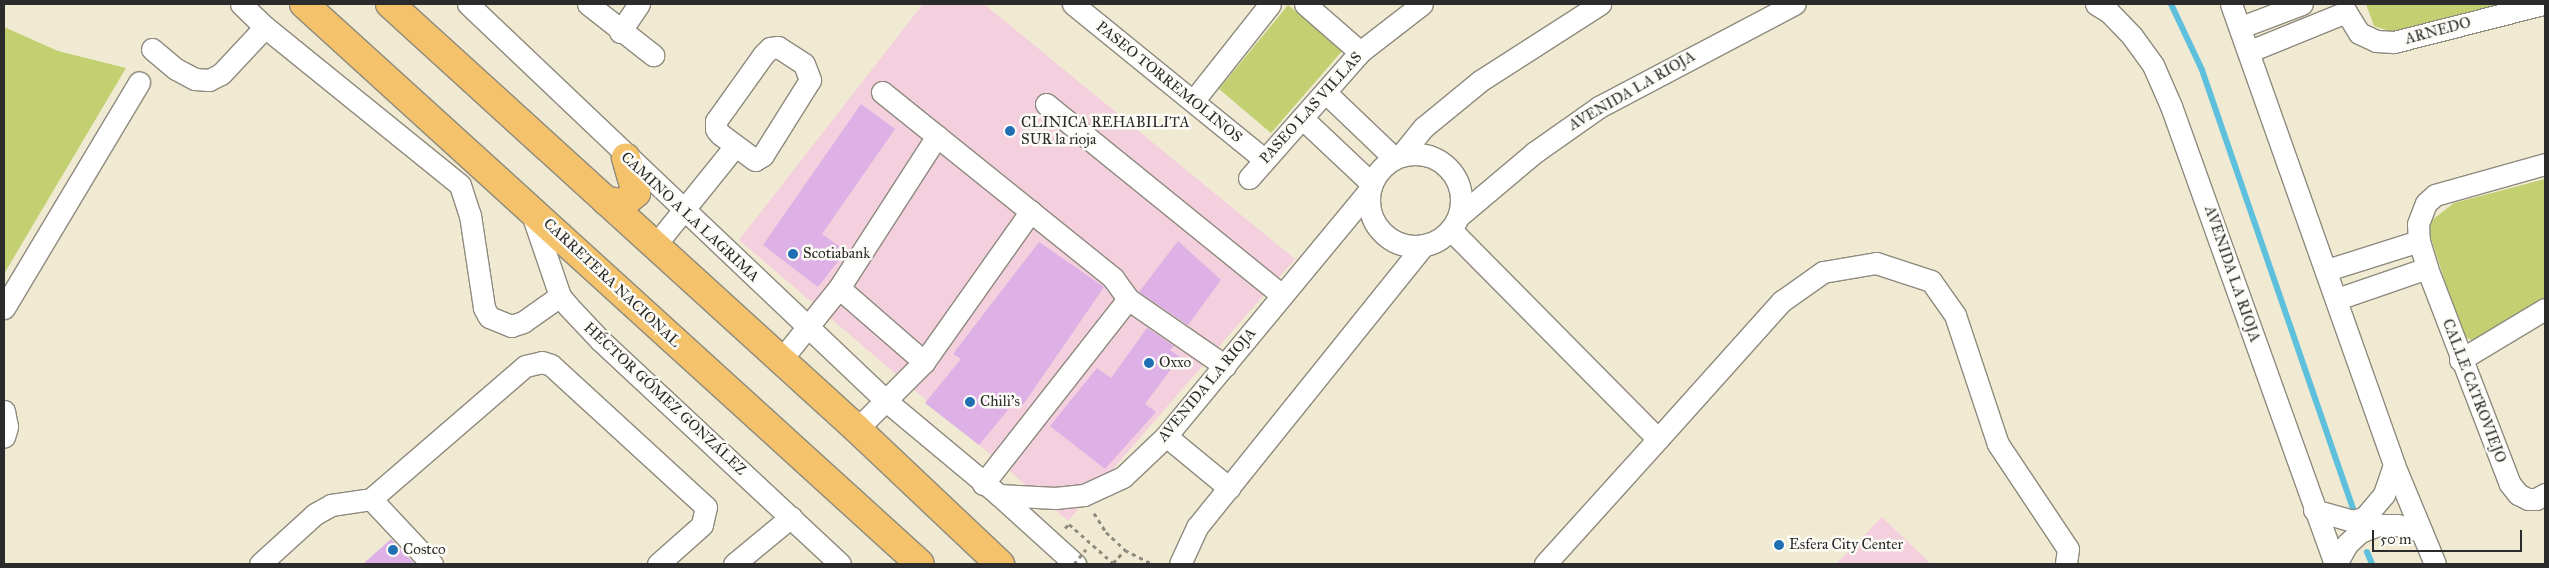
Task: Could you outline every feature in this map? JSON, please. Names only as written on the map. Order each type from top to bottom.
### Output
[{"type":"highway","name":"CARRETERA NACIONAL","points":[[304,4],[920,564]]},
{"type":"highway","points":[[390,4],[606,201],[656,244],[1000,564]]},
{"type":"highway","points":[[606,201],[624,203],[636,193],[626,157]]},
{"type":"street","points":[[241,4],[265,27],[460,185],[470,214],[484,308],[490,317],[512,326],[523,322],[560,296]]},
{"type":"street","name":"CAMINO A LA LAGRIMA","points":[[468,4],[626,157],[885,400],[1078,559]]},
{"type":"street","points":[[588,4],[620,32],[653,54]]},
{"type":"street","points":[[620,32],[639,4]]},
{"type":"street","name":"PASEO TORREMOLINOS","points":[[1072,4],[1194,100],[1265,160]]},
{"type":"street","points":[[1194,100],[1270,4]]},
{"type":"street","points":[[1305,4],[1360,52]]},
{"type":"street","name":"PASEO LAS VILLAS","points":[[1250,178],[1360,52],[1422,4]]},
{"type":"street","points":[[1397,157],[1416,153],[1430,156],[1454,173],[1461,194],[1455,223],[1439,240],[1424,245],[1409,246],[1382,232],[1369,206],[1370,187],[1376,173],[1397,157],[1424,127],[1480,81],[1600,4]]},
{"type":"street","name":"AVENIDA LA RIOJA","points":[[1455,223],[1535,152],[1599,107],[1794,4]]},
{"type":"street","name":"AVENIDA LA RIOJA","points":[[2096,4],[2109,12],[2132,36],[2153,65],[2171,106],[2314,510],[2336,564]]},
{"type":"street","points":[[2231,4],[2250,51],[2394,465],[2435,564]]},
{"type":"street","points":[[2241,27],[2302,4]]},
{"type":"street","name":"ARNEDO","points":[[2250,51],[2346,12],[2359,33],[2376,41],[2394,42],[2543,4]]},
{"type":"street","points":[[152,49],[176,69],[196,79],[209,80],[221,74],[265,27]]},
{"type":"street","points":[[778,47],[804,64],[810,80],[763,155],[755,160],[735,146],[720,134],[716,121],[763,54],[770,48],[778,47]]},
{"type":"street","points":[[4,308],[139,82]]},
{"type":"street","points":[[882,92],[1031,210],[1113,278],[1128,299],[1225,366]]},
{"type":"street","points":[[1325,92],[1397,157]]},
{"type":"street","points":[[1046,104],[1282,295]]},
{"type":"street","points":[[1302,118],[1370,187]]},
{"type":"street","points":[[780,360],[839,288],[937,136]]},
{"type":"street","points":[[656,244],[735,146]]},
{"type":"street","name":"CALLE CATROVIEJO","points":[[2541,497],[2518,494],[2510,484],[2460,360],[2419,241],[2420,215],[2435,195],[2545,164]]},
{"type":"street","name":"AVENIDA LA RIOJA","points":[[991,489],[1055,498],[1084,495],[1123,477],[1166,436],[1370,187]]},
{"type":"street","name":"HÉCTOR GÓMEZ GONZÁLEZ","points":[[530,208],[560,296],[600,340],[840,564]]},
{"type":"street","points":[[857,429],[924,362],[1031,210]]},
{"type":"street","points":[[1455,223],[1658,438]]},
{"type":"street","points":[[2327,270],[2419,241]]},
{"type":"street","points":[[1180,564],[1197,527],[1424,245]]},
{"type":"street","points":[[1545,564],[1782,301],[1823,272],[1876,263],[1931,281],[1955,315],[1998,444],[2068,549],[2066,564]]},
{"type":"street","points":[[2337,299],[2427,268]]},
{"type":"street","points":[[839,288],[924,362]]},
{"type":"street","points":[[991,489],[1128,299]]},
{"type":"street","points":[[2460,360],[2545,309]]},
{"type":"street","points":[[260,564],[315,514],[331,504],[371,499],[525,366],[542,362],[569,381],[706,507],[706,516],[702,525],[658,564]]},
{"type":"street","points":[[4,411],[7,427],[4,437]]},
{"type":"street","points":[[1166,436],[1229,488]]},
{"type":"street","points":[[2314,510],[2353,521],[2365,517],[2384,494],[2394,465]]},
{"type":"street","points":[[371,499],[432,564]]},
{"type":"street","points":[[734,564],[791,517]]},
{"type":"street","points":[[2336,564],[2347,544],[2360,532],[2378,526],[2397,525],[2421,531]]},
{"type":"path","points":[[1084,495],[1106,532],[1125,550],[1153,564]]},
{"type":"path","points":[[1071,536],[1064,529],[1069,524],[1113,563],[1125,550]]},
{"type":"path","points":[[1078,543],[1078,559]]},
{"type":"shaded area","points":[[923,4],[984,4],[1295,259],[1068,521],[739,240]]},
{"type":"shaded area","points":[[1882,517],[1931,564],[1836,564]]},
{"type":"green space","points":[[2366,4],[2498,4],[2393,32],[2374,26]]},
{"type":"green space","points":[[1288,5],[1343,50],[1271,133],[1219,89]]},
{"type":"green space","points":[[4,27],[58,51],[126,68],[4,274]]},
{"type":"green space","points":[[2545,179],[2545,305],[2474,342],[2466,337],[2460,328],[2429,232],[2432,220],[2454,203]]},
{"type":"building","points":[[861,104],[895,129],[822,234],[846,251],[818,287],[763,245]]},
{"type":"building","points":[[1178,241],[1221,280],[1188,325],[1139,292]]},
{"type":"building","points":[[1039,242],[1104,287],[1023,405],[1016,400],[979,445],[925,403],[961,359],[953,354]]},
{"type":"building","points":[[1147,328],[1174,346],[1170,350],[1180,357],[1145,404],[1156,412],[1105,469],[1050,426],[1097,368],[1111,378]]},
{"type":"building","name":"Costco","points":[[391,539],[415,564],[363,564]]},
{"type":"waterway","points":[[2171,4],[2202,70],[2353,509]]},
{"type":"waterway","points":[[2367,552],[2372,564]]},
{"type":"place","name":"CLINICA REHABILITA SUR la rioja","points":[[1010,131]]},
{"type":"place","name":"Scotiabank","points":[[793,254]]},
{"type":"place","name":"Oxxo","points":[[1149,363]]},
{"type":"place","name":"Chili's","points":[[970,402]]},
{"type":"place","name":"Esfera City Center","points":[[1779,545]]},
{"type":"place","name":"Costco","points":[[393,550]]}]
